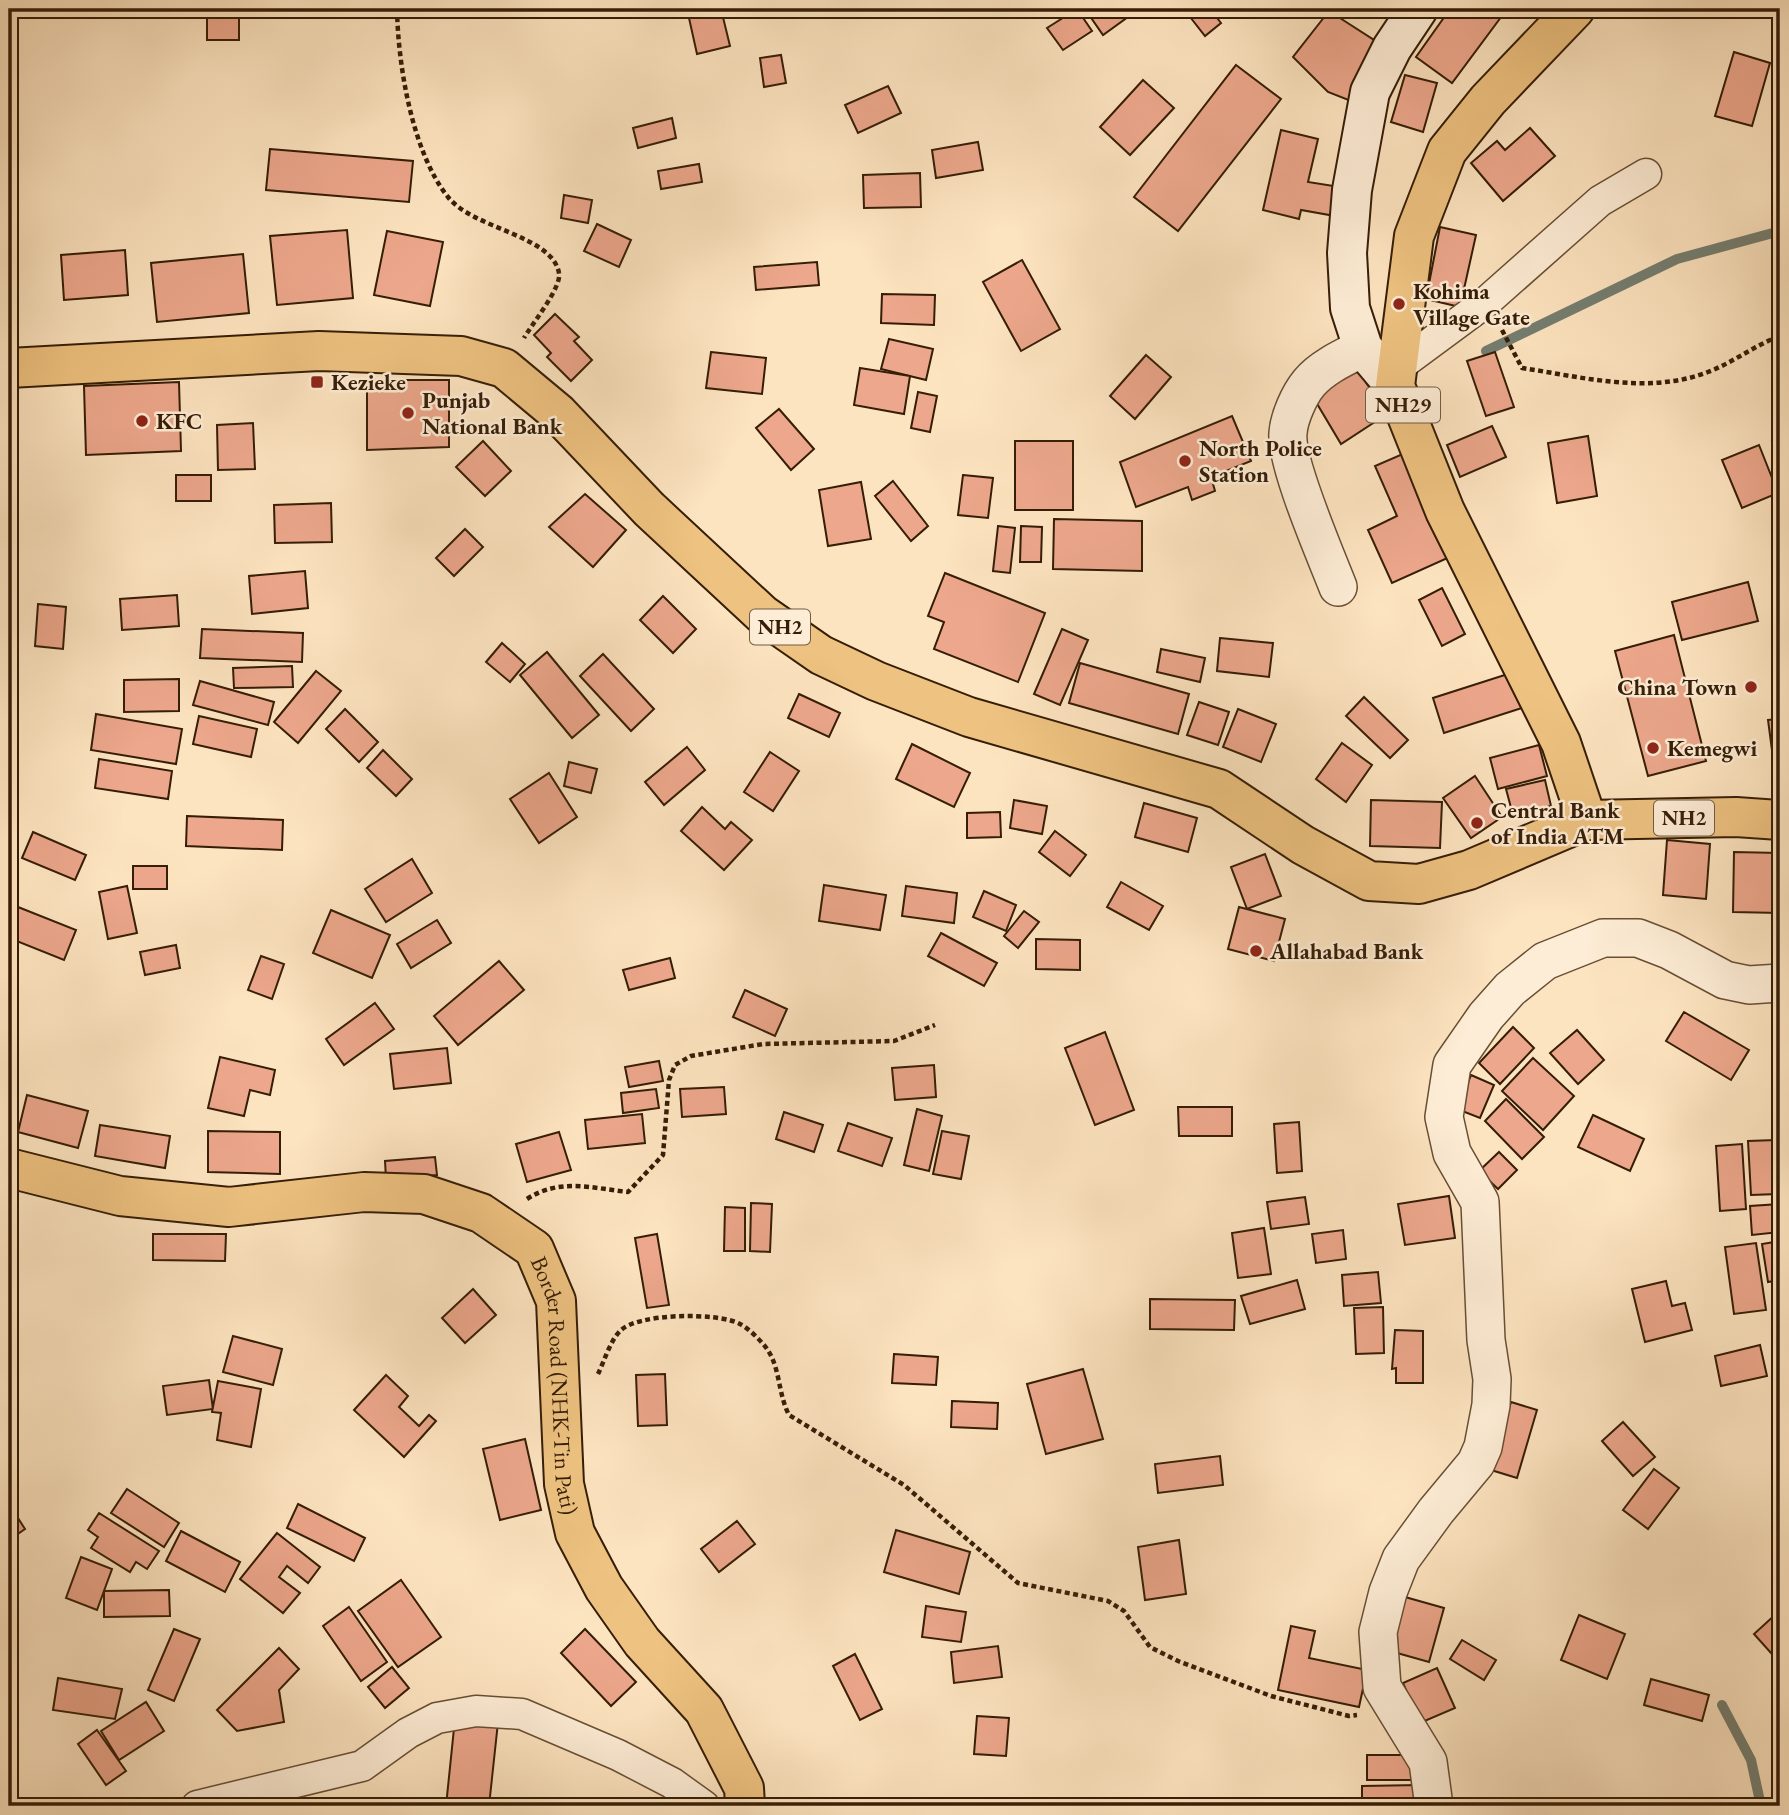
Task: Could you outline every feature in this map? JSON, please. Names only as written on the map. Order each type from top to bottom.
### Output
[{"type":"main road","points":[[1397,377],[1363,348],[1350,308],[1347,253],[1352,190],[1370,92],[1391,48],[1418,9]]},
{"type":"main road","name":"NH29","points":[[1575,9],[1488,100],[1447,151],[1415,236],[1397,377],[1445,511],[1561,743],[1587,820]]},
{"type":"main road","name":"NH2","points":[[9,368],[319,351],[461,356],[504,368],[558,413],[649,509],[762,614],[821,655],[876,681],[969,717],[1219,789],[1303,845],[1369,881],[1419,884],[1457,874],[1587,820],[1736,817],[1780,820]]},
{"type":"main road","name":"Border Road (NHK-Tin Pati)","points":[[9,1168],[120,1196],[229,1207],[364,1192],[424,1194],[481,1213],[534,1249],[556,1301],[564,1484],[575,1533],[604,1588],[642,1642],[704,1710],[744,1788],[745,1806]]},
{"type":"street","points":[[1397,377],[1600,201],[1646,174]]},
{"type":"street","points":[[1338,587],[1294,466],[1287,433],[1296,407],[1309,383],[1335,362],[1363,348]]},
{"type":"street","points":[[1434,1806],[1428,1762],[1382,1687],[1378,1661],[1378,1632],[1388,1592],[1401,1559],[1476,1464],[1483,1447],[1491,1405],[1492,1379],[1486,1340],[1480,1202],[1452,1153],[1444,1117],[1452,1065],[1486,1016],[1510,989],[1545,961],[1603,938],[1638,938],[1669,950],[1725,980],[1749,985],[1780,983]]},
{"type":"street","points":[[197,1806],[362,1766],[408,1733],[437,1718],[476,1711],[522,1714],[618,1755],[672,1783],[704,1806]]},
{"type":"path","points":[[397,9],[398,45],[417,134],[448,198],[469,215],[541,247],[554,259],[560,275],[556,287],[504,368]]},
{"type":"path","points":[[1486,302],[1522,368],[1630,384],[1674,381],[1706,373],[1780,335]]},
{"type":"path","points":[[503,1228],[523,1201],[539,1191],[581,1184],[628,1192],[663,1155],[669,1080],[675,1065],[691,1056],[763,1044],[894,1041],[935,1025]]},
{"type":"path","points":[[595,1382],[620,1331],[645,1318],[709,1318],[739,1323],[763,1344],[773,1357],[783,1403],[789,1415],[904,1485],[1018,1583],[1108,1601],[1124,1611],[1150,1647],[1178,1661],[1271,1696],[1349,1716],[1396,1710]]},
{"type":"building","points":[[207,9],[239,9],[239,40],[207,40]]},
{"type":"building","points":[[687,9],[721,9],[730,46],[697,54]]},
{"type":"building","points":[[1077,9],[1092,31],[1063,50],[1047,28]]},
{"type":"building","points":[[1085,9],[1139,9],[1103,35]]},
{"type":"building","points":[[1192,9],[1220,9],[1214,14],[1221,23],[1205,36],[1187,13]]},
{"type":"building","points":[[1450,9],[1507,9],[1452,83],[1416,57]]},
{"type":"building","points":[[1329,11],[1374,40],[1356,103],[1328,92],[1293,57]]},
{"type":"building","points":[[1734,52],[1770,63],[1752,126],[1715,116]]},
{"type":"building","points":[[781,55],[786,83],[764,87],[760,58]]},
{"type":"building","points":[[1236,65],[1281,99],[1178,231],[1134,197]]},
{"type":"building","points":[[1405,75],[1437,83],[1423,132],[1391,122]]},
{"type":"building","points":[[1143,80],[1174,108],[1130,155],[1100,127]]},
{"type":"building","points":[[888,86],[901,113],[858,133],[845,105]]},
{"type":"building","points":[[672,118],[676,138],[638,148],[633,128]]},
{"type":"building","points":[[1530,128],[1555,156],[1503,201],[1471,163],[1497,141],[1505,150]]},
{"type":"building","points":[[1281,130],[1318,139],[1308,182],[1340,187],[1335,216],[1301,210],[1299,219],[1263,210]]},
{"type":"building","points":[[978,142],[983,170],[936,178],[932,150]]},
{"type":"building","points":[[270,149],[413,161],[409,202],[266,190]]},
{"type":"building","points":[[699,164],[702,182],[661,189],[658,171]]},
{"type":"building","points":[[920,173],[921,207],[864,208],[863,175]]},
{"type":"building","points":[[564,195],[592,200],[588,223],[561,218]]},
{"type":"building","points":[[597,224],[631,240],[619,267],[584,251]]},
{"type":"building","points":[[1440,227],[1476,235],[1460,307],[1426,299]]},
{"type":"building","points":[[347,230],[353,298],[277,305],[270,236]]},
{"type":"building","points":[[387,231],[443,242],[430,306],[374,295]]},
{"type":"building","points":[[125,250],[128,295],[64,300],[61,255]]},
{"type":"building","points":[[243,254],[249,313],[157,322],[151,263]]},
{"type":"building","points":[[1022,260],[1060,329],[1021,351],[983,282]]},
{"type":"building","points":[[817,262],[819,285],[756,290],[754,267]]},
{"type":"building","points":[[882,294],[935,295],[934,325],[881,323]]},
{"type":"building","points":[[555,314],[579,337],[574,341],[592,360],[571,381],[547,357],[551,353],[534,335]]},
{"type":"building","points":[[889,339],[933,349],[926,380],[881,369]]},
{"type":"building","points":[[711,352],[766,358],[762,394],[706,388]]},
{"type":"building","points":[[1495,352],[1514,407],[1486,416],[1467,361]]},
{"type":"building","points":[[1146,355],[1171,377],[1135,419],[1110,396]]},
{"type":"building","points":[[1351,360],[1387,414],[1341,444],[1316,402]]},
{"type":"building","points":[[860,368],[910,376],[904,414],[854,405]]},
{"type":"building","name":"Punjab National Bank","points":[[367,380],[449,380],[449,447],[367,450]]},
{"type":"building","points":[[179,382],[181,451],[86,455],[84,386]]},
{"type":"building","points":[[918,392],[937,396],[930,432],[911,428]]},
{"type":"building","points":[[779,409],[814,449],[791,470],[756,428]]},
{"type":"building","name":"North Police Station","points":[[1232,416],[1251,461],[1211,477],[1215,491],[1192,500],[1188,487],[1136,507],[1120,462]]},
{"type":"building","points":[[253,423],[255,469],[218,470],[217,425]]},
{"type":"building","points":[[1492,426],[1506,457],[1460,477],[1447,445]]},
{"type":"building","points":[[1588,436],[1597,496],[1557,503],[1548,443]]},
{"type":"building","points":[[1780,437],[1780,461],[1772,441]]},
{"type":"building","points":[[483,441],[511,471],[485,496],[456,467]]},
{"type":"building","points":[[1015,441],[1073,441],[1073,510],[1015,510]]},
{"type":"building","points":[[1759,445],[1778,493],[1742,508],[1722,460]]},
{"type":"building","points":[[1405,453],[1452,556],[1392,583],[1368,530],[1397,516],[1375,466]]},
{"type":"building","points":[[176,475],[211,475],[211,501],[176,501]]},
{"type":"building","points":[[963,475],[993,478],[988,518],[958,515]]},
{"type":"building","points":[[893,481],[928,526],[911,541],[875,496]]},
{"type":"building","points":[[861,482],[871,539],[828,546],[819,490]]},
{"type":"building","points":[[585,494],[626,530],[593,567],[549,527]]},
{"type":"building","points":[[331,503],[332,542],[275,543],[274,505]]},
{"type":"building","points":[[1054,519],[1142,521],[1142,571],[1053,569]]},
{"type":"building","points":[[998,526],[1015,528],[1010,573],[993,571]]},
{"type":"building","points":[[1021,526],[1042,527],[1041,562],[1020,562]]},
{"type":"building","points":[[465,529],[483,547],[454,576],[436,558]]},
{"type":"building","points":[[305,571],[308,608],[252,614],[249,576]]},
{"type":"building","points":[[945,573],[1045,613],[1018,682],[934,649],[944,622],[928,616]]},
{"type":"building","points":[[1748,582],[1758,621],[1682,640],[1672,602]]},
{"type":"building","points":[[1442,588],[1465,634],[1442,646],[1419,600]]},
{"type":"building","points":[[177,595],[179,626],[122,630],[120,599]]},
{"type":"building","points":[[663,596],[696,629],[673,653],[640,620]]},
{"type":"building","points":[[38,604],[66,607],[63,649],[35,646]]},
{"type":"building","points":[[202,629],[303,633],[302,662],[200,658]]},
{"type":"building","points":[[1062,629],[1088,640],[1060,705],[1034,694]]},
{"type":"building","points":[[1674,635],[1706,761],[1648,776],[1615,651]]},
{"type":"building","points":[[1220,638],[1273,643],[1269,677],[1217,671]]},
{"type":"building","points":[[502,643],[525,664],[510,682],[486,662]]},
{"type":"building","points":[[1161,649],[1205,658],[1200,682],[1157,672]]},
{"type":"building","points":[[547,652],[599,715],[572,738],[520,675]]},
{"type":"building","points":[[603,654],[654,709],[631,731],[580,676]]},
{"type":"building","points":[[1080,663],[1189,694],[1178,734],[1069,703]]},
{"type":"building","points":[[292,666],[293,687],[234,688],[233,668]]},
{"type":"building","points":[[316,671],[341,691],[298,743],[274,722]]},
{"type":"building","points":[[1514,672],[1525,707],[1444,733],[1433,698]]},
{"type":"building","points":[[179,679],[179,711],[124,712],[124,680]]},
{"type":"building","points":[[200,681],[274,702],[268,725],[193,705]]},
{"type":"building","points":[[799,694],[840,713],[829,737],[788,718]]},
{"type":"building","points":[[1364,697],[1408,740],[1390,758],[1346,716]]},
{"type":"building","points":[[1199,702],[1229,712],[1218,745],[1187,735]]},
{"type":"building","points":[[345,709],[378,742],[359,762],[326,729]]},
{"type":"building","points":[[1238,709],[1276,724],[1261,762],[1223,747]]},
{"type":"building","points":[[96,714],[182,729],[176,764],[91,750]]},
{"type":"building","points":[[199,716],[257,729],[251,757],[193,744]]},
{"type":"building","points":[[1780,719],[1780,773],[1775,773],[1768,720]]},
{"type":"building","points":[[1342,743],[1372,765],[1346,802],[1316,779]]},
{"type":"building","points":[[912,744],[970,773],[954,807],[896,779]]},
{"type":"building","points":[[1539,745],[1547,776],[1498,789],[1490,758]]},
{"type":"building","points":[[687,747],[705,770],[664,805],[645,782]]},
{"type":"building","points":[[383,750],[412,779],[396,796],[367,768]]},
{"type":"building","points":[[770,752],[799,771],[773,811],[744,792]]},
{"type":"building","points":[[99,759],[172,771],[168,799],[95,788]]},
{"type":"building","points":[[569,762],[597,769],[591,793],[564,786]]},
{"type":"building","points":[[549,773],[577,817],[539,843],[510,799]]},
{"type":"building","points":[[1475,776],[1502,817],[1471,838],[1443,798]]},
{"type":"building","points":[[1545,780],[1551,806],[1513,815],[1506,789]]},
{"type":"building","points":[[1014,800],[1047,806],[1042,834],[1010,828]]},
{"type":"building","points":[[1371,800],[1442,802],[1440,848],[1370,846]]},
{"type":"building","points":[[1144,803],[1197,818],[1188,852],[1135,837]]},
{"type":"building","points":[[702,807],[725,829],[731,822],[752,840],[724,870],[681,831]]},
{"type":"building","points":[[1000,812],[1001,837],[967,838],[967,813]]},
{"type":"building","points":[[187,816],[283,820],[282,850],[186,846]]},
{"type":"building","points":[[1055,831],[1086,855],[1070,876],[1039,852]]},
{"type":"building","points":[[33,832],[86,855],[75,880],[22,858]]},
{"type":"building","points":[[1667,840],[1710,844],[1706,899],[1663,895]]},
{"type":"building","points":[[1734,852],[1780,853],[1780,913],[1733,912]]},
{"type":"building","points":[[1265,854],[1281,896],[1247,909],[1231,867]]},
{"type":"building","points":[[412,859],[432,893],[386,922],[365,889]]},
{"type":"building","points":[[133,866],[167,866],[167,889],[133,889]]},
{"type":"building","points":[[1121,882],[1163,906],[1149,930],[1107,907]]},
{"type":"building","points":[[824,885],[886,895],[880,930],[819,921]]},
{"type":"building","points":[[127,886],[137,933],[108,939],[99,892]]},
{"type":"building","points":[[906,886],[957,893],[954,923],[902,916]]},
{"type":"building","points":[[984,891],[1016,905],[1006,931],[973,917]]},
{"type":"building","points":[[18,907],[76,930],[64,960],[9,938]]},
{"type":"building","points":[[1239,907],[1285,919],[1274,961],[1228,949]]},
{"type":"building","points":[[331,910],[390,935],[372,978],[313,953]]},
{"type":"building","points":[[1024,911],[1039,922],[1018,948],[1004,936]]},
{"type":"building","points":[[437,920],[451,943],[411,968],[397,944]]},
{"type":"building","points":[[941,933],[997,963],[984,986],[928,956]]},
{"type":"building","points":[[1036,939],[1080,940],[1080,970],[1036,969]]},
{"type":"building","points":[[176,945],[180,968],[145,975],[140,952]]},
{"type":"building","points":[[261,956],[284,964],[272,999],[248,990]]},
{"type":"building","points":[[670,958],[675,978],[629,990],[623,970]]},
{"type":"building","points":[[499,961],[524,990],[458,1045],[434,1016]]},
{"type":"building","points":[[745,990],[787,1009],[775,1036],[733,1017]]},
{"type":"building","points":[[375,1003],[394,1029],[344,1065],[326,1039]]},
{"type":"building","points":[[1684,1012],[1749,1050],[1731,1080],[1666,1041]]},
{"type":"building","points":[[1513,1027],[1534,1048],[1500,1084],[1479,1063]]},
{"type":"building","points":[[1577,1030],[1604,1060],[1578,1084],[1550,1053]]},
{"type":"building","points":[[1105,1032],[1134,1110],[1095,1125],[1065,1048]]},
{"type":"building","points":[[447,1048],[451,1083],[394,1089],[390,1054]]},
{"type":"building","points":[[220,1057],[275,1070],[270,1095],[250,1090],[244,1116],[208,1108]]},
{"type":"building","points":[[1533,1058],[1574,1096],[1543,1130],[1502,1091]]},
{"type":"building","points":[[659,1061],[663,1081],[629,1087],[625,1067]]},
{"type":"building","points":[[934,1065],[936,1097],[895,1100],[892,1068]]},
{"type":"building","points":[[1471,1075],[1494,1085],[1480,1118],[1457,1109]]},
{"type":"building","points":[[724,1087],[726,1114],[682,1117],[680,1089]]},
{"type":"building","points":[[656,1089],[659,1108],[623,1113],[621,1093]]},
{"type":"building","points":[[27,1095],[88,1111],[78,1148],[18,1132]]},
{"type":"building","points":[[1506,1099],[1544,1137],[1522,1159],[1485,1121]]},
{"type":"building","points":[[1178,1107],[1232,1107],[1232,1136],[1179,1136]]},
{"type":"building","points":[[917,1109],[942,1116],[929,1171],[904,1165]]},
{"type":"building","points":[[784,1112],[823,1125],[814,1152],[776,1139]]},
{"type":"building","points":[[642,1114],[645,1143],[588,1149],[585,1120]]},
{"type":"building","points":[[1593,1115],[1644,1139],[1630,1171],[1578,1147]]},
{"type":"building","points":[[1299,1122],[1302,1171],[1277,1173],[1274,1124]]},
{"type":"building","points":[[848,1123],[892,1138],[882,1166],[838,1151]]},
{"type":"building","points":[[100,1125],[170,1136],[165,1168],[95,1156]]},
{"type":"building","points":[[208,1131],[280,1132],[280,1174],[208,1172]]},
{"type":"building","points":[[942,1131],[969,1136],[961,1179],[933,1174]]},
{"type":"building","points":[[559,1132],[571,1170],[527,1182],[516,1144]]},
{"type":"building","points":[[1776,1140],[1778,1194],[1751,1195],[1748,1141]]},
{"type":"building","points":[[1742,1144],[1746,1209],[1720,1211],[1716,1146]]},
{"type":"building","points":[[1499,1152],[1517,1170],[1498,1189],[1479,1171]]},
{"type":"building","points":[[435,1157],[437,1175],[386,1179],[385,1161]]},
{"type":"building","points":[[1449,1196],[1455,1238],[1405,1245],[1398,1204]]},
{"type":"building","points":[[1305,1197],[1309,1224],[1271,1229],[1267,1202]]},
{"type":"building","points":[[751,1203],[772,1204],[770,1252],[750,1251]]},
{"type":"building","points":[[1780,1204],[1780,1232],[1752,1235],[1750,1206]]},
{"type":"building","points":[[725,1207],[745,1208],[745,1251],[724,1251]]},
{"type":"building","points":[[1264,1228],[1271,1274],[1238,1278],[1232,1233]]},
{"type":"building","points":[[1343,1230],[1346,1259],[1316,1263],[1312,1234]]},
{"type":"building","points":[[153,1234],[226,1234],[225,1261],[153,1260]]},
{"type":"building","points":[[657,1234],[669,1305],[647,1308],[635,1238]]},
{"type":"building","points":[[1780,1241],[1780,1280],[1768,1282],[1762,1244]]},
{"type":"building","points":[[1756,1243],[1766,1310],[1734,1314],[1725,1247]]},
{"type":"building","points":[[1378,1272],[1381,1303],[1344,1306],[1342,1275]]},
{"type":"building","points":[[1297,1280],[1305,1309],[1250,1324],[1241,1296]]},
{"type":"building","points":[[1666,1281],[1672,1306],[1685,1303],[1692,1330],[1645,1342],[1632,1289]]},
{"type":"building","points":[[473,1289],[496,1315],[465,1343],[442,1318]]},
{"type":"building","points":[[1150,1299],[1235,1300],[1234,1330],[1150,1329]]},
{"type":"building","points":[[1383,1307],[1384,1353],[1356,1354],[1354,1308]]},
{"type":"building","points":[[1395,1330],[1423,1331],[1423,1383],[1396,1383],[1396,1368],[1392,1369]]},
{"type":"building","points":[[233,1336],[282,1349],[273,1385],[223,1372]]},
{"type":"building","points":[[1760,1345],[1767,1376],[1721,1386],[1715,1356]]},
{"type":"building","points":[[894,1354],[938,1357],[936,1385],[892,1383]]},
{"type":"building","points":[[1083,1369],[1103,1439],[1046,1454],[1027,1384]]},
{"type":"building","points":[[665,1374],[667,1425],[638,1426],[636,1375]]},
{"type":"building","points":[[386,1375],[408,1396],[399,1407],[419,1426],[429,1415],[436,1421],[404,1457],[354,1410]]},
{"type":"building","points":[[209,1380],[213,1409],[167,1415],[163,1386]]},
{"type":"building","points":[[218,1381],[261,1389],[251,1447],[217,1440],[221,1413],[212,1412]]},
{"type":"building","points":[[952,1401],[998,1403],[997,1429],[951,1427]]},
{"type":"building","points":[[1511,1402],[1537,1410],[1517,1478],[1491,1470]]},
{"type":"building","points":[[1623,1422],[1655,1457],[1633,1476],[1602,1441]]},
{"type":"building","points":[[525,1439],[541,1510],[500,1520],[483,1449]]},
{"type":"building","points":[[1220,1456],[1223,1485],[1158,1493],[1155,1464]]},
{"type":"building","points":[[1654,1469],[1679,1488],[1648,1529],[1623,1510]]},
{"type":"building","points":[[127,1489],[179,1523],[164,1547],[111,1513]]},
{"type":"building","points":[[9,1504],[25,1529],[9,1540]]},
{"type":"building","points":[[298,1504],[365,1538],[354,1561],[287,1528]]},
{"type":"building","points":[[99,1513],[159,1551],[147,1569],[136,1562],[130,1572],[91,1548],[98,1537],[88,1530]]},
{"type":"building","points":[[737,1521],[755,1544],[719,1572],[701,1549]]},
{"type":"building","points":[[896,1530],[970,1552],[959,1594],[884,1572]]},
{"type":"building","points":[[181,1531],[240,1562],[225,1592],[166,1561]]},
{"type":"building","points":[[277,1533],[320,1567],[308,1583],[287,1566],[279,1577],[300,1593],[283,1613],[240,1579]]},
{"type":"building","points":[[1179,1540],[1186,1594],[1145,1600],[1138,1547]]},
{"type":"building","points":[[81,1557],[112,1569],[97,1610],[66,1598]]},
{"type":"building","points":[[401,1580],[441,1637],[398,1667],[358,1611]]},
{"type":"building","points":[[169,1590],[170,1616],[104,1617],[104,1591]]},
{"type":"building","points":[[1405,1597],[1444,1608],[1429,1662],[1390,1651]]},
{"type":"building","points":[[926,1606],[966,1612],[961,1642],[922,1637]]},
{"type":"building","points":[[349,1607],[387,1662],[361,1681],[323,1626]]},
{"type":"building","points":[[1776,1614],[1780,1619],[1780,1663],[1754,1634]]},
{"type":"building","points":[[1579,1615],[1625,1634],[1607,1679],[1561,1660]]},
{"type":"building","points":[[1291,1626],[1315,1631],[1309,1658],[1367,1670],[1359,1707],[1278,1690]]},
{"type":"building","points":[[174,1629],[200,1639],[174,1701],[148,1690]]},
{"type":"building","points":[[585,1629],[636,1682],[611,1706],[561,1653]]},
{"type":"building","points":[[1462,1640],[1496,1660],[1484,1680],[1450,1659]]},
{"type":"building","points":[[998,1646],[1002,1677],[954,1683],[951,1652]]},
{"type":"building","points":[[279,1648],[299,1669],[279,1690],[284,1722],[237,1731],[217,1710]]},
{"type":"building","points":[[855,1654],[882,1709],[860,1720],[833,1666]]},
{"type":"building","points":[[392,1667],[409,1688],[385,1708],[368,1687]]},
{"type":"building","points":[[1437,1668],[1455,1708],[1420,1723],[1403,1683]]},
{"type":"building","points":[[58,1678],[122,1689],[115,1719],[53,1710]]},
{"type":"building","points":[[1651,1679],[1709,1695],[1702,1721],[1644,1705]]},
{"type":"building","points":[[146,1702],[164,1731],[119,1760],[101,1731]]},
{"type":"building","points":[[456,1709],[499,1713],[489,1806],[446,1806]]},
{"type":"building","points":[[977,1716],[1009,1718],[1006,1756],[974,1754]]},
{"type":"building","points":[[97,1730],[126,1771],[106,1785],[78,1744]]},
{"type":"building","points":[[1367,1755],[1419,1755],[1419,1780],[1367,1780]]},
{"type":"building","points":[[1420,1785],[1421,1806],[1362,1806],[1362,1786]]},
{"type":"waterway","points":[[1486,351],[1677,259],[1780,231]]},
{"type":"waterway","points":[[1722,1705],[1751,1760],[1761,1806]]},
{"type":"place","name":"Kohima Village Gate","points":[[1399,304]]},
{"type":"place","name":"Kezieke","points":[[317,382]]},
{"type":"place","name":"Punjab National Bank","points":[[408,413]]},
{"type":"place","name":"KFC","points":[[142,421]]},
{"type":"place","name":"North Police Station","points":[[1185,461]]},
{"type":"place","name":"China Town","points":[[1751,687]]},
{"type":"place","name":"Kemegwi","points":[[1653,748]]},
{"type":"place","name":"Central Bank of India ATM","points":[[1477,823]]},
{"type":"place","name":"Allahabad Bank","points":[[1256,951]]}]
